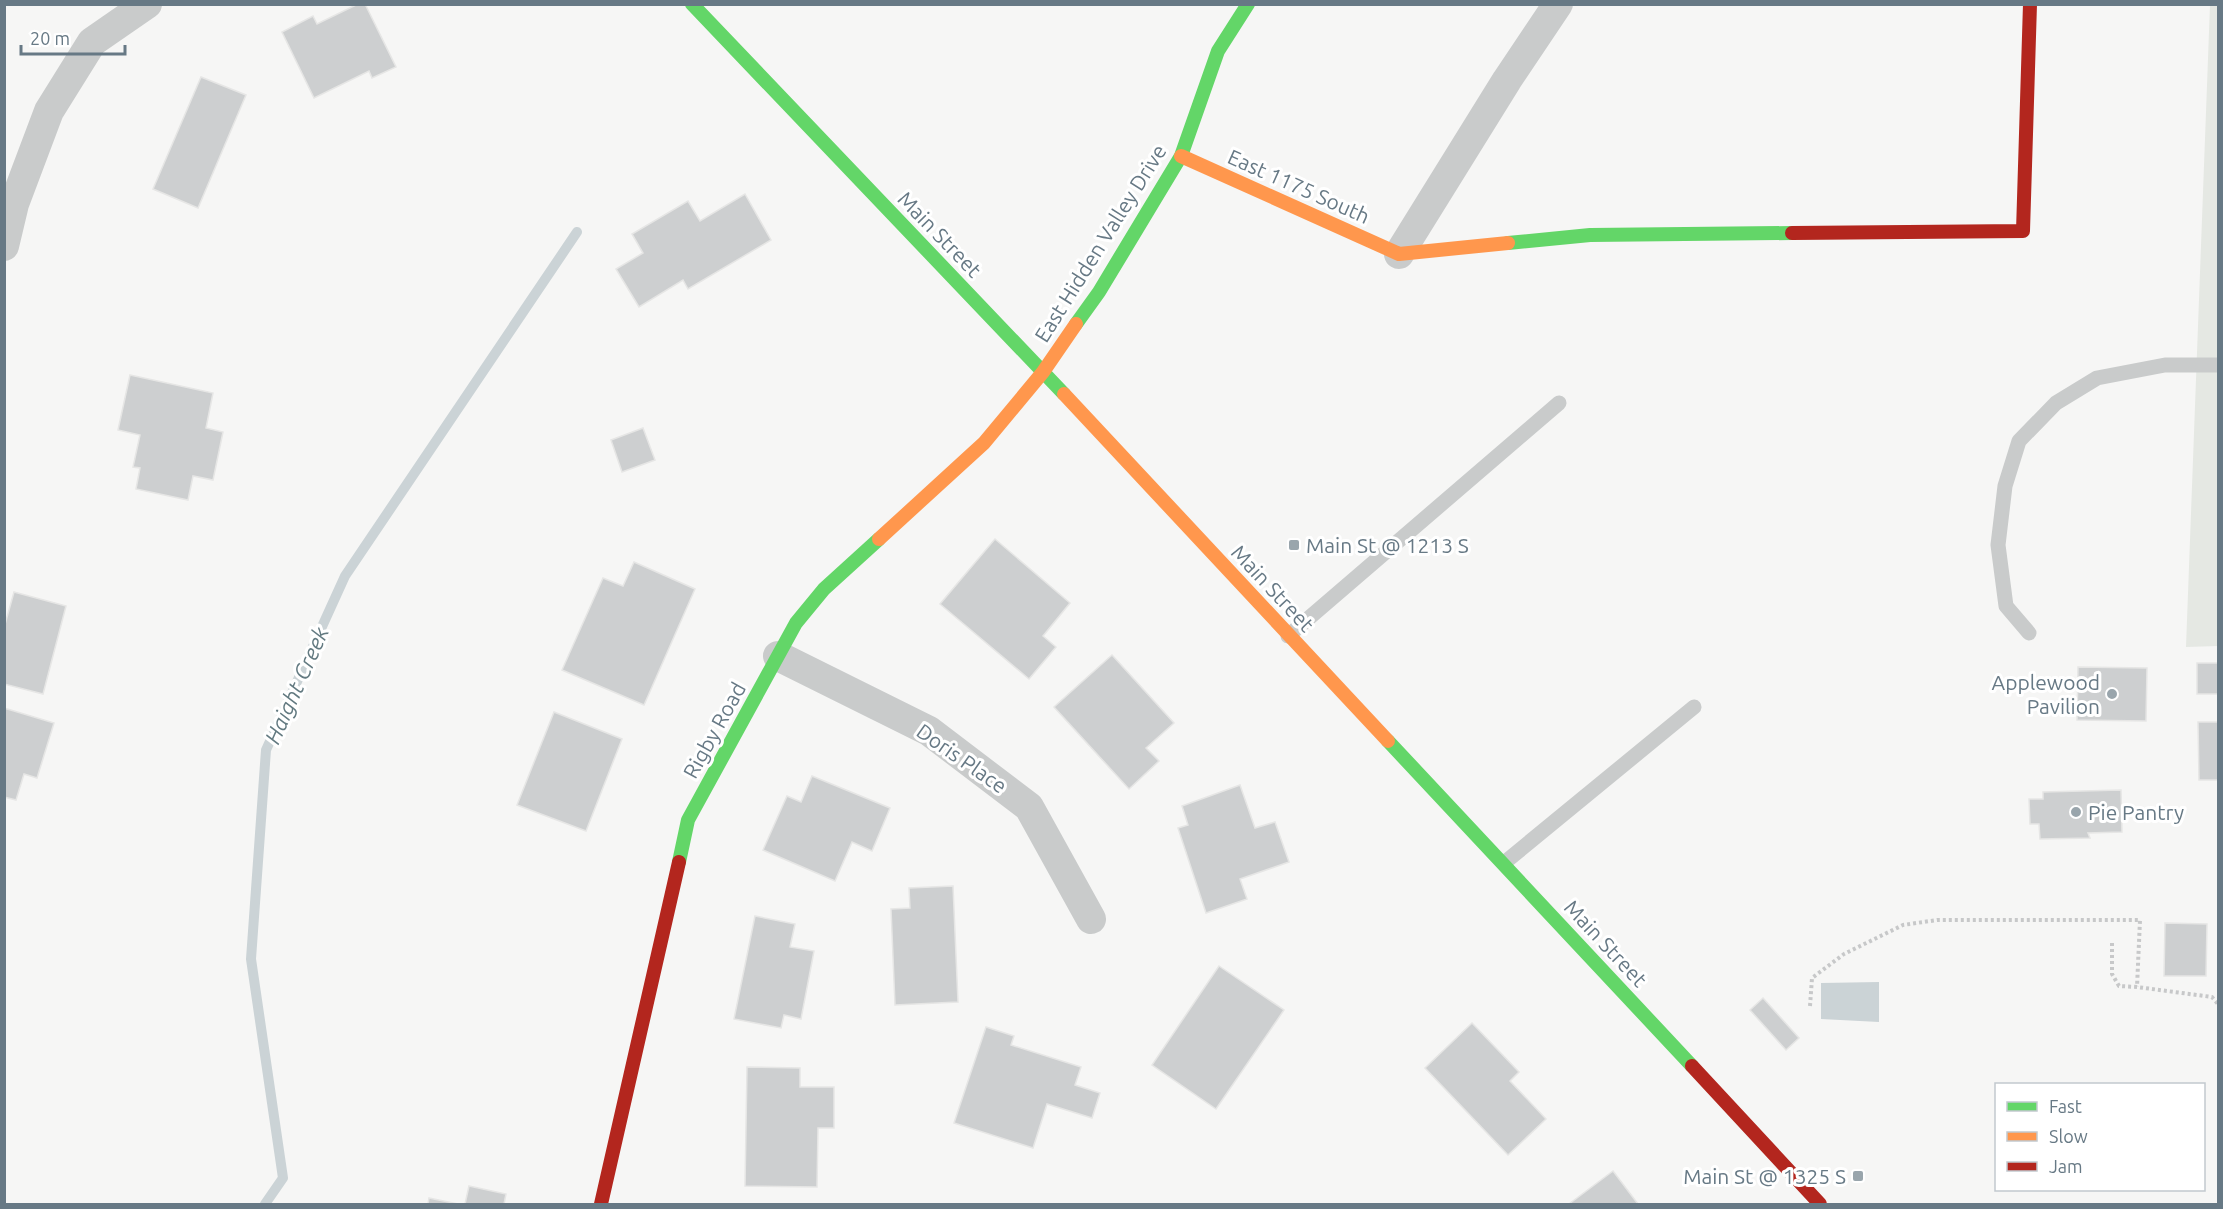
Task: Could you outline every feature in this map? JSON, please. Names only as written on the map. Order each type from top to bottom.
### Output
[{"type":"street","points":[[4,246],[14,204],[49,111],[92,42],[147,4]]},
{"type":"street","name":"Main Street","points":[[692,4],[1043,372],[1820,1204]]},
{"type":"street","name":"East Hidden Valley Drive","points":[[1043,372],[1099,292],[1181,156],[1218,51],[1248,4]]},
{"type":"street","points":[[1399,254],[1507,80],[1558,4]]},
{"type":"street","points":[[1399,254],[1590,235],[2023,231],[2030,4]]},
{"type":"street","name":"East 1175 South","points":[[1181,156],[1399,254]]},
{"type":"street","name":"Rigby Road","points":[[602,1204],[688,820],[796,622],[824,589],[984,443],[1043,372]]},
{"type":"street","name":"Doris Place","points":[[778,656],[929,731],[1029,807],[1091,919]]},
{"type":"lane","points":[[2030,633],[2006,606],[1998,544],[2005,486],[2019,441],[2056,403],[2097,378],[2165,365],[2218,365]]},
{"type":"lane","points":[[1288,636],[1559,403]]},
{"type":"lane","points":[[1504,863],[1694,707]]},
{"type":"path","points":[[1810,1006],[1812,978],[1844,954],[1903,925],[1936,920],[2140,920],[2137,987]]},
{"type":"path","points":[[2112,943],[2112,974],[2118,986],[2212,997],[2218,1004]]},
{"type":"shaded area","points":[[2210,5],[2218,5],[2218,646],[2186,647]]},
{"type":"shaded area","points":[[1879,982],[1879,1022],[1821,1019],[1821,983]]},
{"type":"building","points":[[358,4],[365,4],[396,67],[372,78],[369,71],[314,98],[282,32],[313,16],[317,24]]},
{"type":"building","points":[[201,77],[246,95],[198,208],[153,189]]},
{"type":"building","points":[[745,194],[771,240],[688,289],[683,280],[639,307],[616,269],[643,253],[632,234],[688,201],[700,221]]},
{"type":"building","points":[[130,375],[213,393],[206,428],[223,432],[213,480],[193,476],[188,500],[136,489],[140,468],[133,467],[140,435],[118,430]]},
{"type":"building","points":[[643,428],[655,460],[622,472],[611,440]]},
{"type":"building","points":[[995,539],[1070,603],[1043,636],[1056,647],[1029,679],[940,604]]},
{"type":"building","points":[[634,562],[695,589],[644,705],[562,670],[603,578],[623,586]]},
{"type":"building","points":[[14,592],[66,606],[43,694],[4,684],[4,628]]},
{"type":"building","points":[[1112,655],[1174,723],[1146,748],[1159,761],[1129,789],[1054,707]]},
{"type":"building","points":[[2197,663],[2218,663],[2218,694],[2197,694]]},
{"type":"building","name":"Applewood Pavilion","points":[[2078,667],[2147,668],[2146,721],[2077,720]]},
{"type":"building","points":[[4,708],[54,723],[37,778],[24,774],[16,800],[4,797]]},
{"type":"building","points":[[554,712],[622,739],[586,831],[517,805]]},
{"type":"building","points":[[2198,722],[2218,722],[2218,780],[2199,780]]},
{"type":"building","points":[[812,776],[890,808],[872,851],[852,842],[835,881],[763,850],[787,796],[801,802]]},
{"type":"building","points":[[1240,785],[1255,828],[1275,822],[1289,862],[1240,879],[1247,899],[1206,913],[1178,828],[1188,825],[1182,806]]},
{"type":"building","name":"Pie Pantry","points":[[2121,790],[2122,832],[2088,833],[2090,838],[2040,839],[2039,824],[2030,824],[2029,799],[2043,799],[2043,792]]},
{"type":"building","points":[[953,886],[958,1002],[895,1005],[891,909],[910,908],[909,888]]},
{"type":"building","points":[[755,916],[795,924],[790,947],[814,951],[801,1019],[784,1015],[781,1028],[734,1019]]},
{"type":"building","points":[[2165,923],[2207,924],[2206,976],[2164,976]]},
{"type":"building","points":[[1219,966],[1284,1010],[1216,1109],[1152,1065]]},
{"type":"building","points":[[1763,998],[1799,1038],[1786,1050],[1750,1010]]},
{"type":"building","points":[[1472,1023],[1519,1072],[1510,1081],[1546,1119],[1508,1155],[1425,1068]]},
{"type":"building","points":[[986,1027],[1014,1036],[1011,1045],[1081,1067],[1075,1085],[1100,1093],[1092,1118],[1047,1104],[1033,1148],[954,1123]]},
{"type":"building","points":[[747,1067],[800,1068],[800,1087],[834,1087],[834,1128],[818,1128],[817,1187],[745,1186]]},
{"type":"building","points":[[1613,1171],[1638,1204],[1569,1204]]},
{"type":"building","points":[[469,1186],[506,1194],[504,1204],[465,1204]]},
{"type":"building","points":[[429,1198],[458,1204],[428,1204]]},
{"type":"waterway","name":"Haight Creek","points":[[265,1204],[283,1178],[251,959],[266,750],[345,576],[577,232]]},
{"type":"traffic: fast","points":[[692,4],[1064,394]]},
{"type":"traffic: fast","points":[[1076,324],[1099,292],[1181,156],[1218,51],[1248,4]]},
{"type":"traffic: fast","points":[[1508,243],[1590,235],[1792,233]]},
{"type":"traffic: fast","points":[[679,862],[688,820],[796,623],[824,589],[879,539]]},
{"type":"traffic: fast","points":[[1388,741],[1692,1066]]},
{"type":"traffic: slow","points":[[1181,156],[1399,254],[1508,243]]},
{"type":"traffic: slow","points":[[879,539],[984,443],[1043,372],[1076,324]]},
{"type":"traffic: slow","points":[[1064,394],[1388,741]]},
{"type":"traffic: jam","points":[[1792,233],[2023,231],[2030,4]]},
{"type":"traffic: jam","points":[[601,1204],[679,862]]},
{"type":"traffic: jam","points":[[1692,1066],[1820,1204]]},
{"type":"place","name":"Main St @ 1213 S","points":[[1294,545]]},
{"type":"place","name":"Applewood Pavilion","points":[[2112,694]]},
{"type":"place","name":"Pie Pantry","points":[[2076,812]]},
{"type":"place","name":"Main St @ 1325 S","points":[[1858,1176]]}]
